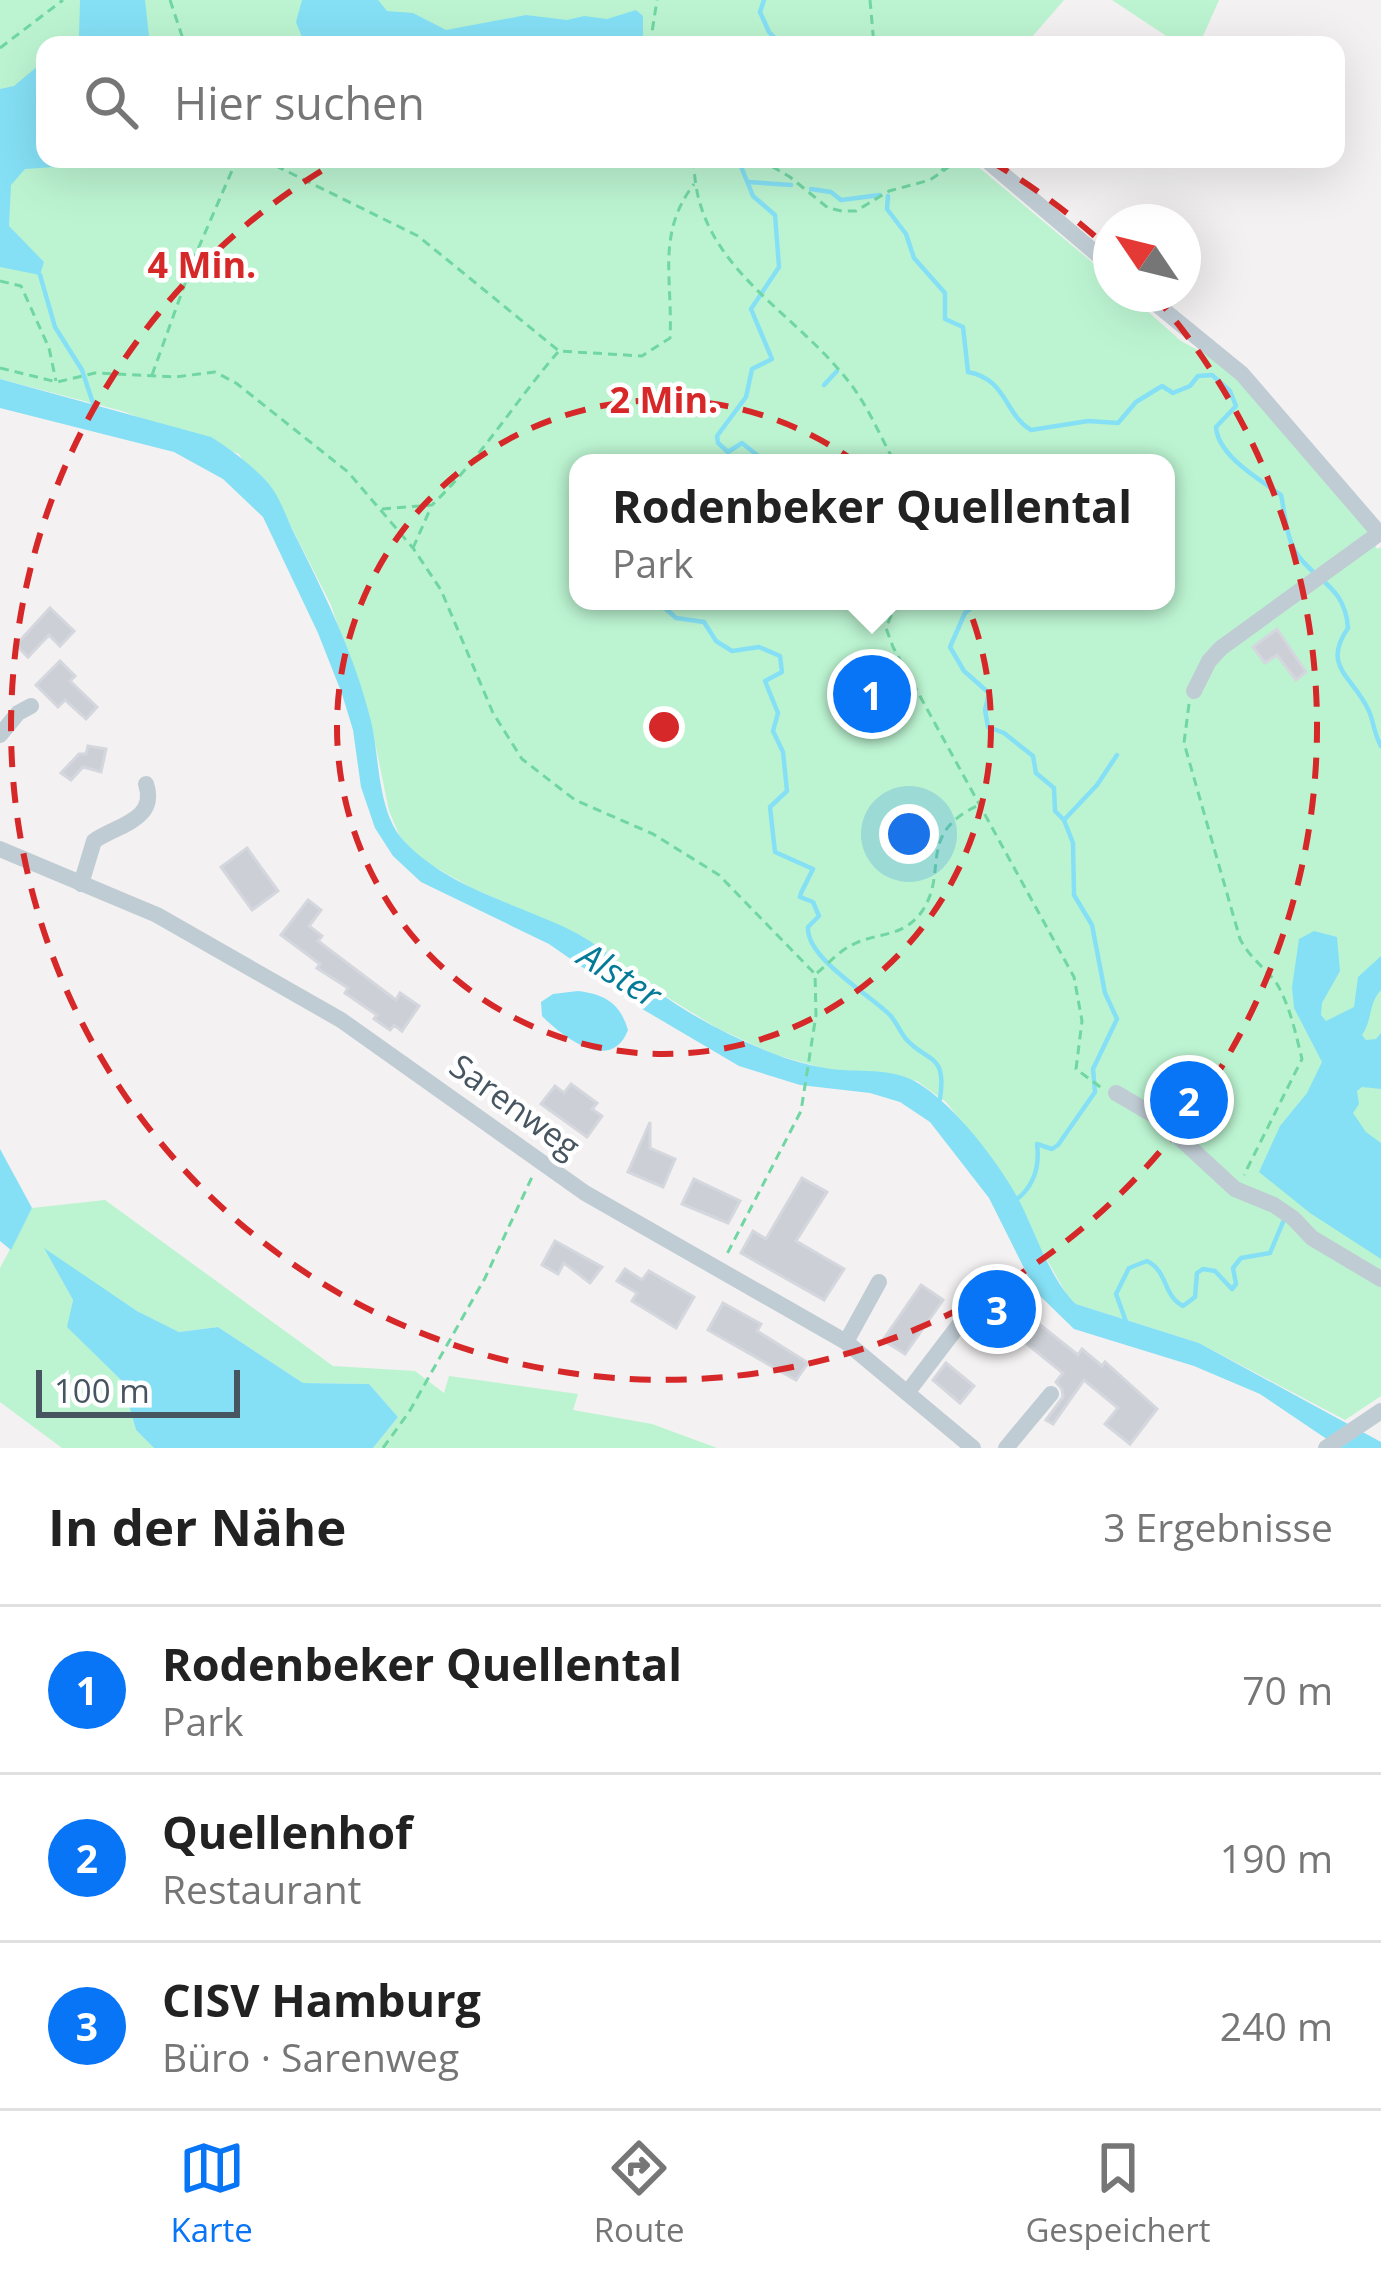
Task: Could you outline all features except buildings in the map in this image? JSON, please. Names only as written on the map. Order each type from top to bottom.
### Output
[{"type":"street","points":[[996,168],[1093,251]]},
{"type":"street","points":[[1166,312],[1242,374],[1380,533],[1221,648],[1194,691]]},
{"type":"street","points":[[0,735],[18,713],[31,706]]},
{"type":"street","points":[[80,884],[94,841],[130,823],[146,808],[150,799],[146,784]]},
{"type":"street","name":"Sarenweg","points":[[0,850],[173,924],[341,1020],[540,1163],[845,1342],[970,1447]]},
{"type":"street","points":[[1109,1091],[1157,1117],[1235,1189],[1274,1205],[1312,1238],[1381,1279]]},
{"type":"street","points":[[845,1342],[880,1282]]},
{"type":"street","points":[[907,1393],[968,1313]]},
{"type":"street","points":[[1006,1448],[1051,1394]]},
{"type":"street","points":[[1326,1448],[1376,1414]]},
{"type":"path","points":[[170,0],[182,36]]},
{"type":"path","points":[[651,36],[656,0]]},
{"type":"path","points":[[870,0],[873,36]]},
{"type":"path","points":[[0,48],[60,1]]},
{"type":"path","points":[[152,376],[233,168]]},
{"type":"path","points":[[280,168],[418,236],[559,351],[642,356],[670,338],[673,293],[668,241],[677,207],[694,184]]},
{"type":"path","points":[[694,168],[703,220],[728,260],[847,379],[890,454]]},
{"type":"path","points":[[774,168],[828,208],[842,211],[868,206],[889,191],[916,186],[948,168]]},
{"type":"path","points":[[941,173],[943,168]]},
{"type":"path","points":[[0,281],[21,286],[49,349],[57,382]]},
{"type":"path","points":[[413,548],[432,506],[488,444],[512,405],[559,351]]},
{"type":"path","points":[[0,368],[57,382],[95,374],[223,374],[314,442],[382,509],[413,548],[441,590],[493,713],[522,759],[575,800],[653,834],[719,874],[815,974],[814,1037],[801,1111],[718,1271]]},
{"type":"path","points":[[382,509],[432,506]]},
{"type":"path","points":[[893,610],[886,628],[893,647],[1074,977],[1082,1021],[1076,1069],[1089,1082],[1109,1091]]},
{"type":"path","points":[[1194,691],[1184,743],[1240,939],[1252,962],[1281,992],[1303,1059],[1235,1189]]},
{"type":"path","points":[[815,974],[858,941],[890,936],[918,917],[932,886],[936,849],[947,828],[959,814],[981,804]]},
{"type":"path","points":[[383,1448],[409,1412],[485,1278],[536,1169]]},
{"type":"green space","points":[[0,0],[1064,0],[1033,36],[36,36],[36,168],[980,168],[1093,263],[1093,312],[1148,312],[1181,341],[1233,369],[1370,533],[1377,549],[1381,547],[1381,1396],[1345,1420],[1199,1343],[1076,1304],[1038,1244],[1018,1198],[946,1102],[917,1081],[826,1069],[776,1055],[717,1028],[582,936],[472,888],[424,861],[400,837],[389,811],[371,723],[331,605],[271,487],[239,454],[122,411],[0,379]]},
{"type":"green space","points":[[1112,0],[1219,0],[1203,36],[1166,36]]},
{"type":"green space","points":[[105,1200],[333,1366],[415,1371],[444,1393],[449,1376],[578,1394],[573,1410],[652,1424],[717,1448],[373,1448],[398,1417],[369,1384],[303,1383],[218,1327],[179,1332],[137,1311],[46,1251],[73,1300],[68,1327],[122,1381],[136,1430],[154,1448],[62,1448],[0,1402],[0,1268],[32,1208]]},
{"type":"water","points":[[80,0],[145,0],[149,36],[79,36]]},
{"type":"water","points":[[302,0],[378,0],[387,11],[413,13],[446,30],[526,15],[607,19],[636,10],[643,16],[643,36],[301,36],[296,22]]},
{"type":"water","points":[[36,68],[36,168],[40,168],[25,169],[11,185],[9,226],[44,262],[40,275],[0,267],[0,89],[14,86]]},
{"type":"water","name":"Alster","points":[[0,379],[211,437],[267,481],[357,673],[389,816],[405,842],[424,859],[466,885],[580,935],[681,1007],[741,1040],[805,1064],[886,1072],[921,1085],[963,1122],[1001,1171],[1051,1270],[1076,1304],[1199,1343],[1381,1442],[1381,1448],[1340,1448],[1260,1394],[1194,1366],[1074,1329],[1036,1292],[989,1198],[930,1122],[900,1102],[870,1093],[800,1085],[739,1066],[644,1010],[549,944],[421,882],[393,856],[375,828],[361,787],[342,694],[263,517],[223,479],[174,452],[0,408]]},
{"type":"water","points":[[1314,931],[1337,937],[1340,971],[1322,1003],[1326,1021],[1354,1007],[1358,977],[1381,956],[1381,990],[1362,1035],[1366,1040],[1376,1039],[1381,1033],[1381,1089],[1357,1091],[1359,1104],[1353,1113],[1381,1143],[1381,1259],[1310,1213],[1259,1172],[1280,1126],[1307,1093],[1322,1062],[1294,1008],[1292,987],[1299,939]]},
{"type":"water","points":[[578,991],[616,1007],[628,1030],[620,1043],[599,1051],[587,1048],[542,1016],[541,1002],[553,994]]},
{"type":"water","points":[[0,1149],[32,1208],[11,1250],[0,1241]]},
{"type":"water","points":[[44,1248],[137,1311],[179,1332],[218,1327],[303,1383],[369,1384],[398,1417],[373,1448],[154,1448],[136,1430],[122,1381],[67,1327],[73,1300]]},
{"type":"waterway","points":[[764,0],[760,12],[773,36]]},
{"type":"waterway","points":[[742,168],[753,196],[775,215],[779,267],[751,309],[772,359],[752,369],[746,397],[717,436],[728,452],[742,443],[756,454]]},
{"type":"waterway","points":[[748,182],[791,185]]},
{"type":"waterway","points":[[811,189],[831,192],[841,200],[880,195]]},
{"type":"waterway","points":[[888,196],[887,209],[906,234],[914,258],[945,293],[945,319],[963,327],[968,372],[998,389],[1031,430],[1088,421],[1118,423],[1136,402],[1162,386],[1173,393],[1190,386],[1198,376],[1212,375],[1230,391],[1236,406],[1216,427],[1218,438],[1241,466],[1281,495],[1295,551],[1341,602],[1348,628],[1340,641],[1339,662],[1369,711],[1381,746]]},
{"type":"waterway","points":[[40,275],[55,327],[82,370],[94,406]]},
{"type":"waterway","points":[[824,385],[837,371]]},
{"type":"waterway","points":[[667,610],[676,618],[704,622],[716,641],[732,651],[759,647],[780,656],[782,672],[765,681],[778,713],[773,731],[783,752],[787,791],[770,807],[775,852],[813,869],[800,897],[813,902],[819,916],[808,927],[810,939],[828,963],[890,1015],[914,1047],[934,1060],[941,1073],[940,1099]]},
{"type":"waterway","points":[[969,610],[950,647],[964,671],[989,693],[988,727],[1004,733],[1033,756],[1036,773],[1054,788],[1055,811],[1073,843],[1074,895],[1092,925],[1105,993],[1117,1019],[1093,1069],[1095,1092],[1058,1145],[1052,1149],[1037,1144],[1034,1175],[1016,1200]]},
{"type":"waterway","points":[[1064,820],[1117,755]]},
{"type":"waterway","points":[[1128,1327],[1116,1294],[1129,1268],[1147,1261],[1154,1265],[1183,1306],[1195,1297],[1197,1273],[1203,1269],[1215,1271],[1232,1289],[1236,1284],[1233,1268],[1241,1258],[1270,1253],[1283,1222]]},
{"type":"place","name":"Rodenbeker Quellental","points":[[872,694]]},
{"type":"place","name":"Quellenhof","points":[[1189,1100]]},
{"type":"place","name":"CISV Hamburg","points":[[997,1309]]}]
